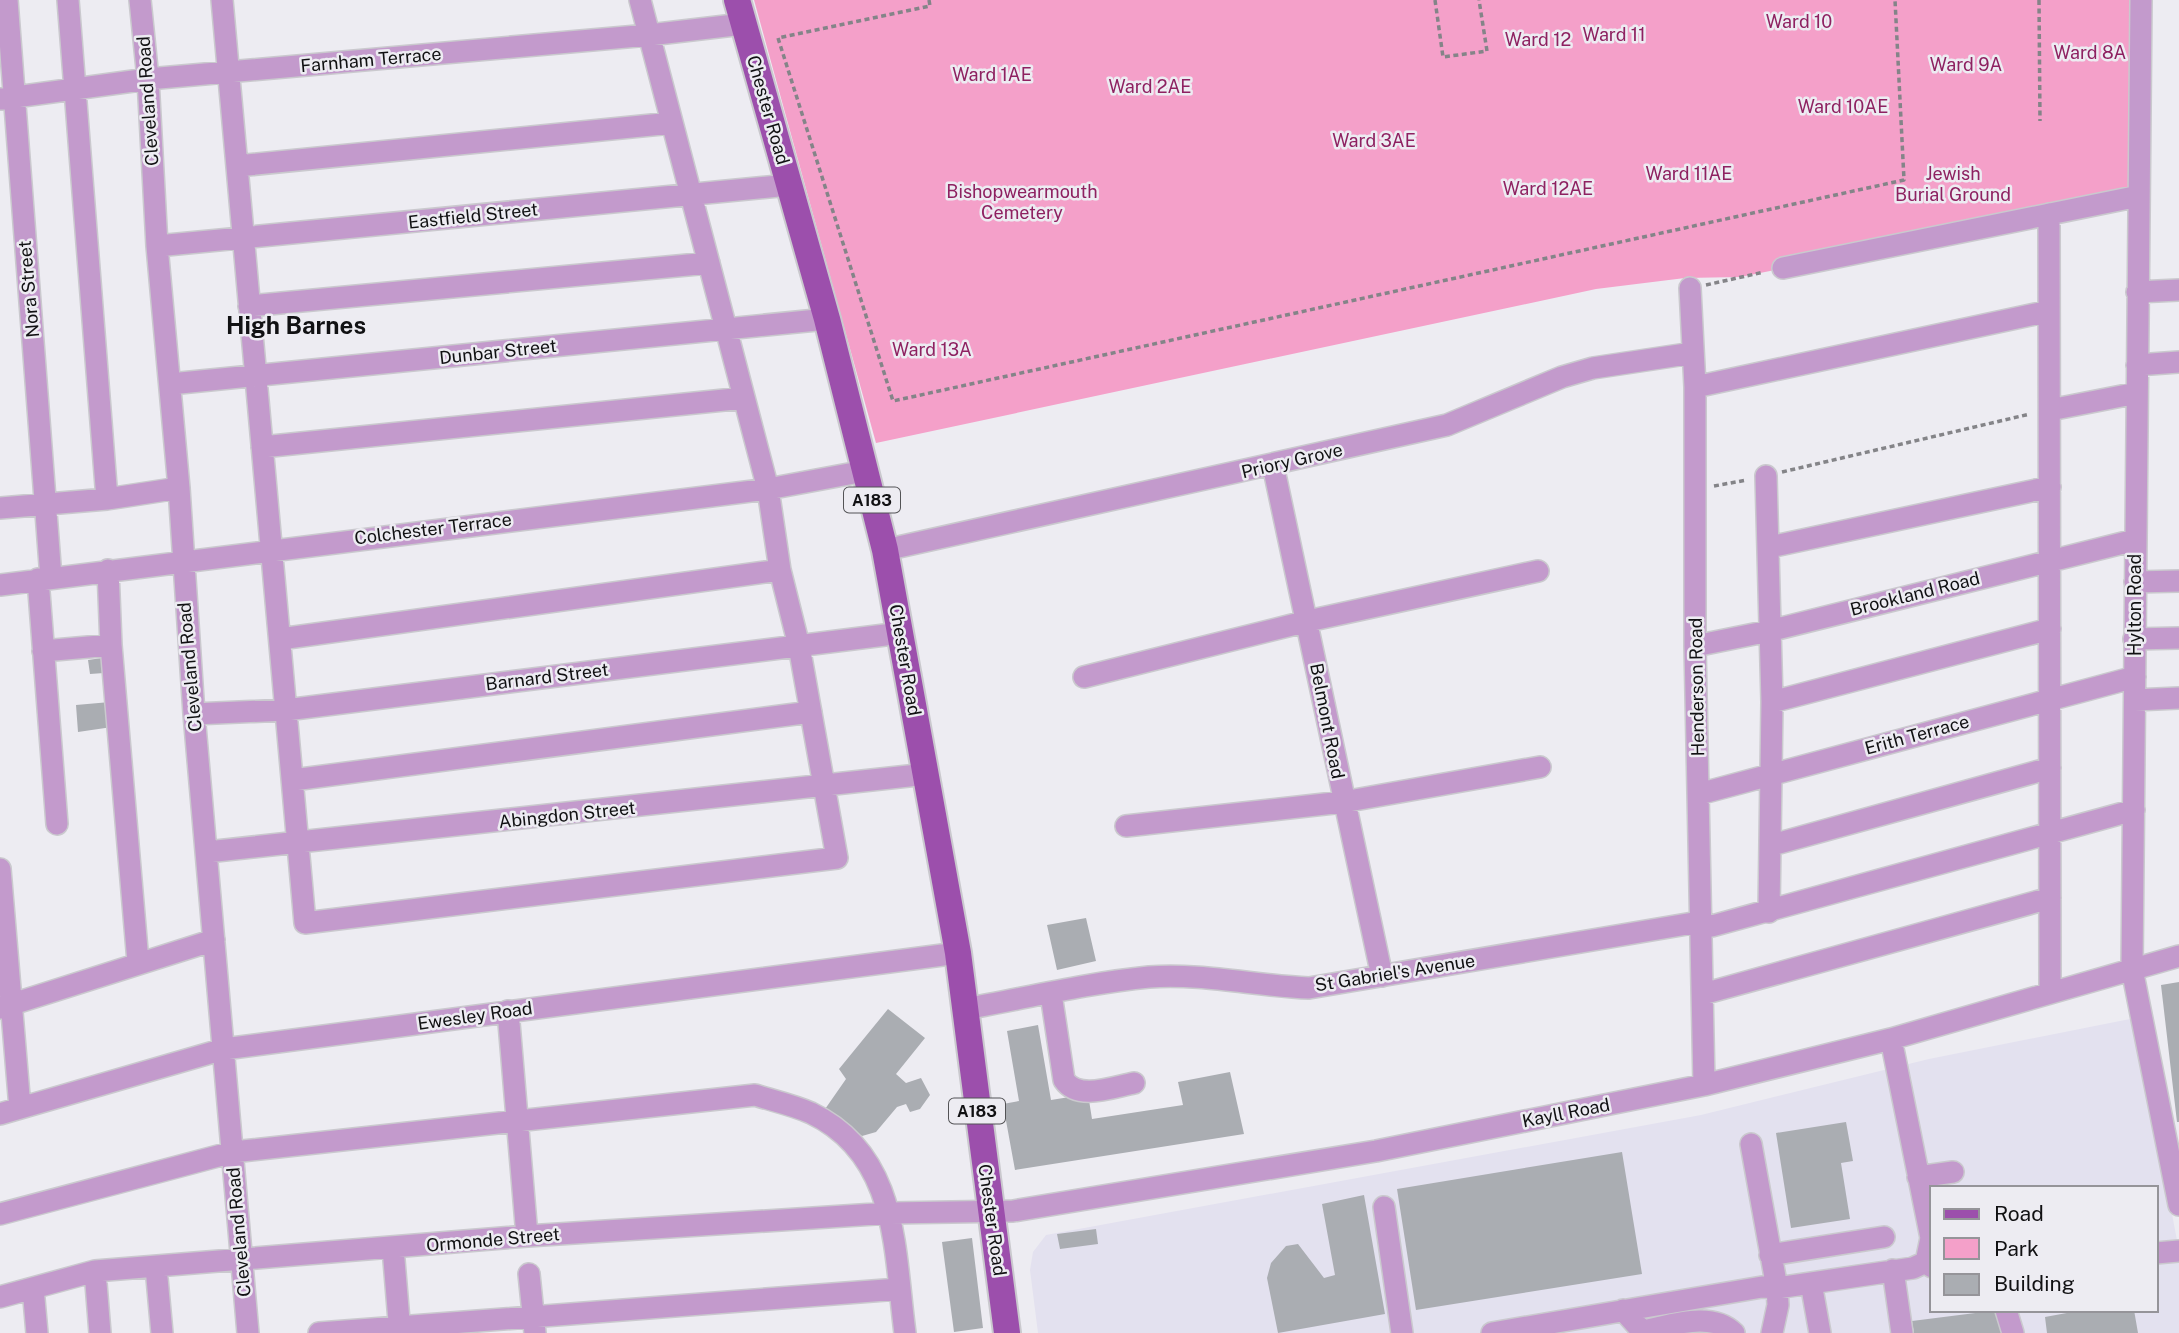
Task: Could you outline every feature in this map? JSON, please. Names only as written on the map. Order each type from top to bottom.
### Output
[{"type":"main road","name":"Chester Road","points":[[740,12],[827,319],[885,550],[958,953],[1007,1333]]},
{"type":"street","name":"Nora Street","points":[[7,0],[7,98],[46,502],[43,651],[57,824]]},
{"type":"street","points":[[68,0],[107,499]]},
{"type":"street","name":"Cleveland Road","points":[[140,0],[194,714],[248,1333]]},
{"type":"street","points":[[222,0],[306,923],[837,858],[799,646],[780,570],[768,489],[640,0]]},
{"type":"street","name":"Hylton Road","points":[[2141,0],[2132,969],[2175,1162],[2179,1205]]},
{"type":"street","name":"Farnham Terrace","points":[[7,98],[148,79],[649,35],[740,12]]},
{"type":"street","points":[[237,166],[672,123]]},
{"type":"street","name":"Eastfield Street","points":[[158,246],[789,185]]},
{"type":"street","points":[[1783,268],[2139,196]]},
{"type":"street","points":[[2049,214],[2050,993]]},
{"type":"street","points":[[250,306],[709,264]]},
{"type":"street","name":"Henderson Road","points":[[1690,288],[1695,387],[1695,646],[1704,1085]]},
{"type":"street","points":[[2137,292],[2179,290]]},
{"type":"street","points":[[1695,387],[2049,311]]},
{"type":"street","name":"Dunbar Street","points":[[170,384],[827,319]]},
{"type":"street","name":"Priory Grove","points":[[885,550],[1447,425],[1551,381],[1593,368],[1693,353]]},
{"type":"street","points":[[2137,365],[2179,362]]},
{"type":"street","points":[[2050,410],[2137,393]]},
{"type":"street","points":[[262,447],[744,398]]},
{"type":"street","name":"Belmont Road","points":[[1273,465],[1382,976]]},
{"type":"street","name":"Colchester Terrace","points":[[0,585],[768,489],[865,471]]},
{"type":"street","points":[[1766,476],[1773,702],[1769,912]]},
{"type":"street","points":[[1770,547],[2050,487]]},
{"type":"street","points":[[0,508],[46,502],[107,499],[179,488]]},
{"type":"street","name":"Brookland Road","points":[[1695,646],[1769,631],[2135,540]]},
{"type":"street","points":[[108,570],[111,645],[138,962]]},
{"type":"street","points":[[280,639],[780,570]]},
{"type":"street","points":[[1084,677],[1308,621],[1538,571]]},
{"type":"street","points":[[2135,582],[2179,581]]},
{"type":"street","points":[[1773,702],[2050,629]]},
{"type":"street","name":"Barnard Street","points":[[194,714],[286,710],[901,633]]},
{"type":"street","points":[[2134,639],[2179,638]]},
{"type":"street","points":[[43,651],[111,645]]},
{"type":"street","name":"Erith Terrace","points":[[1699,794],[2135,677]]},
{"type":"street","points":[[2135,700],[2179,698]]},
{"type":"street","points":[[293,780],[811,712]]},
{"type":"street","points":[[1126,826],[1343,802],[1540,767]]},
{"type":"street","points":[[1772,845],[2050,768]]},
{"type":"street","name":"Abingdon Street","points":[[207,852],[298,845],[926,774]]},
{"type":"street","name":"St Gabriel's Avenue","points":[[965,1009],[1150,977],[1215,977],[1252,985],[1309,988],[1699,922],[1712,926],[2134,810]]},
{"type":"street","points":[[0,869],[10,1111]]},
{"type":"street","points":[[1703,994],[2050,898]]},
{"type":"street","points":[[5,1007],[138,962],[214,940]]},
{"type":"street","name":"Ewesley Road","points":[[10,1111],[224,1049],[958,953]]},
{"type":"street","name":"Kayll Road","points":[[990,1213],[1376,1151],[1704,1085],[1891,1039],[2179,956]]},
{"type":"street","points":[[1051,994],[1064,1080],[1068,1085],[1085,1092],[1134,1083]]},
{"type":"street","points":[[508,1011],[527,1236]]},
{"type":"street","points":[[1891,1039],[1930,1233]]},
{"type":"street","points":[[0,1214],[233,1152],[755,1096],[813,1114],[860,1151],[882,1187],[891,1213],[905,1333]]},
{"type":"street","points":[[1751,1144],[1777,1287],[1772,1333]]},
{"type":"street","points":[[1918,1177],[1953,1172]]},
{"type":"street","points":[[1384,1207],[1402,1333]]},
{"type":"street","name":"Ormonde Street","points":[[0,1297],[95,1272],[527,1236],[891,1213],[990,1213]]},
{"type":"street","points":[[1770,1255],[1884,1237]]},
{"type":"street","points":[[393,1248],[400,1331]]},
{"type":"street","points":[[2158,1253],[2179,1251]]},
{"type":"street","points":[[1492,1333],[1762,1287],[1811,1283],[1929,1264]]},
{"type":"street","points":[[156,1267],[162,1333]]},
{"type":"street","points":[[1893,1270],[1902,1333]]},
{"type":"street","points":[[95,1272],[100,1333]]},
{"type":"street","points":[[529,1274],[534,1325]]},
{"type":"street","points":[[1811,1283],[1820,1333]]},
{"type":"street","points":[[33,1288],[37,1333]]},
{"type":"street","points":[[331,1333],[534,1325],[899,1289]]},
{"type":"street","points":[[1623,1310],[1642,1331],[1706,1320],[1717,1322],[1734,1333]]},
{"type":"street","points":[[2007,1312],[2013,1333]]},
{"type":"path","points":[[929,0],[930,6],[778,38],[893,401],[1904,180],[1895,0]]},
{"type":"path","points":[[1435,0],[1443,57],[1486,51],[1479,0]]},
{"type":"path","points":[[2039,0],[2040,121]]},
{"type":"path","points":[[1690,288],[1783,268]]},
{"type":"path","points":[[1695,489],[1766,476],[2050,410]]},
{"type":"shaded area","points":[[2135,1018],[2179,1251],[2179,1333],[1038,1333],[1030,1270],[1033,1252],[1046,1235],[1701,1115],[1929,1059]]},
{"type":"green space","name":"Bishopwearmouth Cemetery","points":[[754,0],[2141,0],[2139,196],[1740,277],[1685,278],[1596,289],[876,443]]},
{"type":"building","points":[[102,658],[104,673],[90,674],[88,660]]},
{"type":"building","points":[[110,702],[112,727],[78,732],[76,705]]},
{"type":"building","points":[[1086,918],[1096,961],[1057,970],[1047,925]]},
{"type":"building","points":[[2179,982],[2179,1122],[2177,1122],[2161,985]]},
{"type":"building","points":[[888,1009],[925,1038],[896,1074],[906,1083],[921,1078],[930,1095],[920,1109],[910,1112],[906,1104],[897,1107],[876,1132],[862,1136],[823,1112],[846,1079],[839,1069]]},
{"type":"building","points":[[1038,1025],[1051,1100],[1088,1094],[1092,1119],[1183,1105],[1178,1082],[1230,1072],[1244,1134],[1015,1170],[1003,1104],[1019,1101],[1007,1031]]},
{"type":"building","points":[[1846,1122],[1853,1161],[1841,1163],[1850,1219],[1791,1228],[1776,1133]]},
{"type":"building","points":[[1622,1152],[1642,1274],[1416,1310],[1397,1189]]},
{"type":"building","points":[[1364,1195],[1385,1314],[1278,1333],[1267,1278],[1271,1263],[1286,1246],[1298,1244],[1324,1278],[1335,1275],[1322,1204]]},
{"type":"building","points":[[1096,1229],[1098,1244],[1060,1249],[1057,1234]]},
{"type":"building","points":[[972,1238],[983,1328],[954,1332],[942,1242]]},
{"type":"building","points":[[1999,1312],[2004,1333],[1914,1333],[1912,1321]]},
{"type":"building","points":[[2072,1312],[2134,1312],[2138,1333],[2047,1333],[2045,1317]]},
{"type":"district","name":"High Barnes","points":[[296,326]]},
{"type":"park label","name":"Ward 10","points":[[1799,22]]},
{"type":"park label","name":"Ward 11","points":[[1614,35]]},
{"type":"park label","name":"Ward 12","points":[[1538,40]]},
{"type":"park label","name":"Ward 8A","points":[[2090,53]]},
{"type":"park label","name":"Ward 9A","points":[[1966,65]]},
{"type":"park label","name":"Ward 1AE","points":[[992,75]]},
{"type":"park label","name":"Ward 2AE","points":[[1150,87]]},
{"type":"park label","name":"Ward 10AE","points":[[1843,107]]},
{"type":"park label","name":"Ward 3AE","points":[[1374,141]]},
{"type":"park label","name":"Ward 11AE","points":[[1689,174]]},
{"type":"park label","name":"Jewish Burial Ground","points":[[1953,184]]},
{"type":"park label","name":"Ward 12AE","points":[[1548,189]]},
{"type":"park label","name":"Ward 13A","points":[[932,350]]}]
